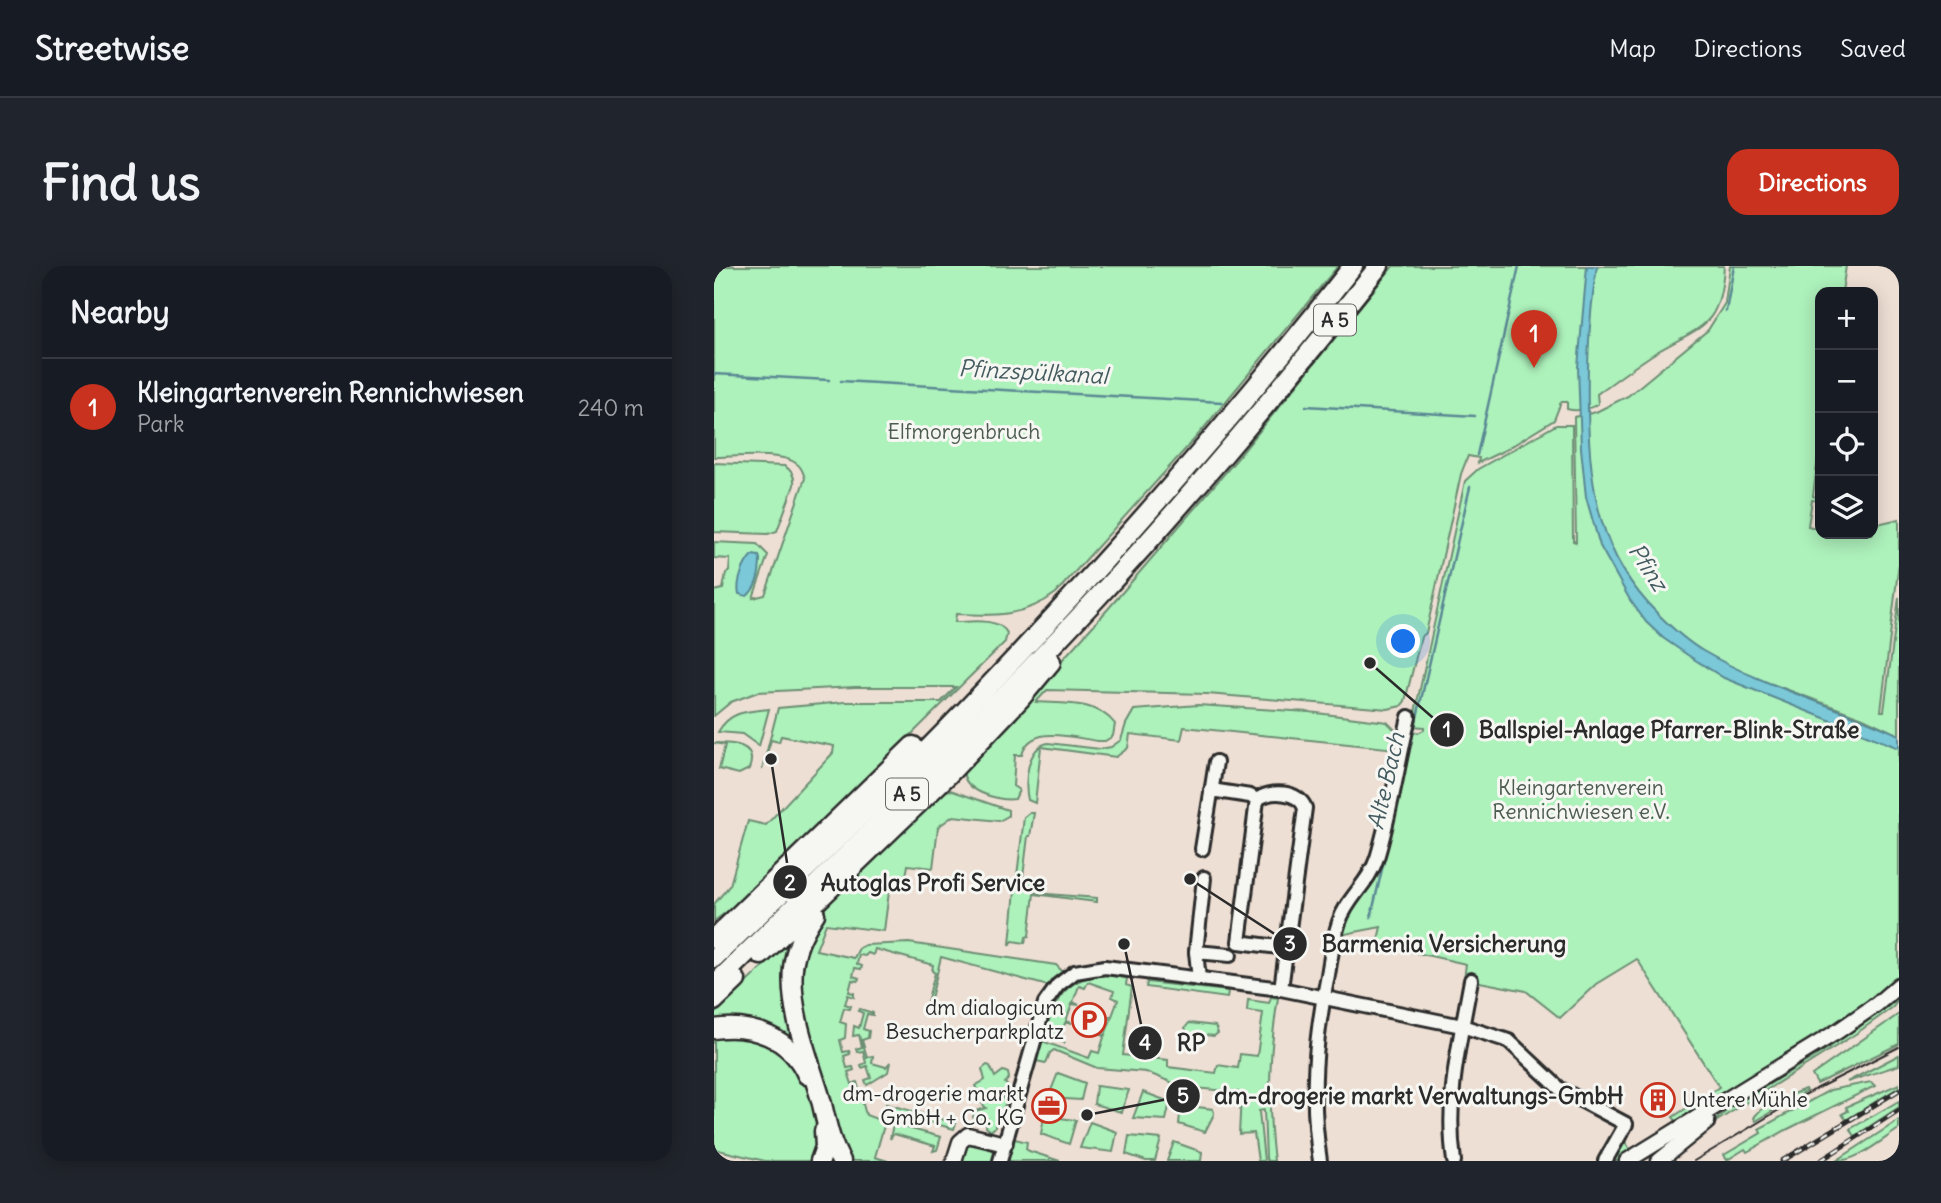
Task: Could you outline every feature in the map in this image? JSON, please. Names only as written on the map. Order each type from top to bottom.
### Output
[{"type":"highway","name":"A 5","points":[[714,958],[985,690],[1154,506],[1282,358],[1353,266]]},
{"type":"highway","name":"A 5","points":[[714,985],[980,721],[1096,599],[1248,425],[1379,266]]},
{"type":"highway","name":"A 5","points":[[714,1001],[947,776],[1050,664],[1096,599]]},
{"type":"highway","points":[[714,939],[934,724],[985,690]]},
{"type":"highway","points":[[828,893],[800,941],[795,957],[793,981],[803,1036],[831,1137],[841,1161]]},
{"type":"highway","points":[[714,925],[746,901],[760,895]]},
{"type":"highway","points":[[714,1029],[737,1027],[757,1031],[784,1045],[798,1059],[808,1078],[826,1137],[820,1161]]},
{"type":"main road","points":[[1627,1161],[1838,1031],[1899,985]]},
{"type":"main road","points":[[1659,1161],[1718,1114],[1899,997]]},
{"type":"main road","points":[[954,1161],[960,1142],[968,1135],[1006,1144]]},
{"type":"main road","points":[[1649,1161],[1649,1154],[1657,1143]]},
{"type":"street","points":[[1320,1161],[1313,1092],[1323,998],[1339,923],[1347,906],[1372,871],[1377,858],[1409,717]]},
{"type":"street","points":[[1202,849],[1216,762]]},
{"type":"street","points":[[1211,790],[1250,796],[1257,800]]},
{"type":"street","points":[[1257,800],[1266,795],[1291,794],[1300,798],[1305,808],[1281,989]]},
{"type":"street","points":[[1257,800],[1239,942],[1286,948]]},
{"type":"street","points":[[1199,979],[1196,952],[1204,878]]},
{"type":"street","points":[[1196,952],[1230,955]]},
{"type":"street","points":[[1000,1161],[1043,1009],[1054,989],[1074,972],[1113,968],[1281,989],[1487,1032],[1508,1041],[1560,1089],[1626,1124],[1605,1161]]},
{"type":"street","points":[[1454,1161],[1451,1097],[1471,980]]},
{"type":"green space","name":"Elfmorgenbruch","points":[[714,266],[1338,266],[1199,434],[1056,593],[1020,611],[996,615],[956,614],[955,622],[991,622],[1003,628],[1007,633],[1005,642],[746,898],[714,921],[714,904],[730,885],[748,821],[766,825],[833,753],[834,746],[781,736],[779,742],[771,740],[762,770],[778,708],[845,702],[941,702],[956,687],[855,687],[758,692],[731,702],[714,716],[714,591],[723,589],[730,559],[714,558],[714,542],[757,544],[768,555],[753,598],[765,595],[805,478],[799,465],[781,457],[714,457]]},
{"type":"green space","points":[[1393,266],[1724,266],[1718,302],[1706,323],[1655,353],[1597,394],[1598,404],[1575,410],[1567,409],[1567,402],[1561,402],[1554,420],[1507,449],[1478,463],[1479,458],[1468,456],[1461,474],[1426,633],[1421,637],[1405,701],[1401,706],[1388,709],[1207,694],[1047,690],[1036,702],[1079,705],[1099,711],[1115,724],[1113,736],[1105,741],[1054,735],[1034,739],[1022,755],[1015,755],[1013,786],[1019,790],[1015,799],[999,799],[974,789],[964,776],[964,769],[1108,609],[1236,460]]},
{"type":"green space","name":"Kleingartenverein Rennichwiesen e.V.","points":[[1730,266],[1846,266],[1843,287],[1815,287],[1815,500],[1812,500],[1808,526],[1815,528],[1815,539],[1878,539],[1878,524],[1899,519],[1899,562],[1881,711],[1884,711],[1899,597],[1899,735],[1863,718],[1772,684],[1859,731],[1899,748],[1899,979],[1863,1008],[1621,1161],[1609,1161],[1627,1134],[1629,1136],[1624,1140],[1631,1151],[1674,1126],[1676,1121],[1673,1117],[1719,1087],[1637,959],[1596,984],[1560,1018],[1526,991],[1464,979],[1466,964],[1377,944],[1381,927],[1340,935],[1350,910],[1372,879],[1411,731],[1418,733],[1424,730],[1424,727],[1412,726],[1465,481],[1478,469],[1556,425],[1572,425],[1573,541],[1576,542],[1574,417],[1596,412],[1628,396],[1708,330],[1725,303]]},
{"type":"green space","points":[[714,463],[784,466],[791,471],[794,485],[777,531],[768,534],[714,532]]},
{"type":"green space","points":[[1198,705],[1309,712],[1387,722],[1397,732],[1396,749],[1184,727],[1181,740],[1130,734],[1128,748],[1116,757],[1041,747],[1035,803],[1028,800],[1026,784],[1029,766],[1035,751],[1041,746],[1048,743],[1100,749],[1111,747],[1121,740],[1134,710]]},
{"type":"green space","points":[[769,709],[759,746],[742,734],[718,732],[734,716]]},
{"type":"green space","points":[[714,743],[735,744],[747,749],[751,760],[749,769],[739,774],[719,769],[725,745]]},
{"type":"green space","points":[[950,790],[1008,810],[1008,816],[999,821],[953,816],[938,827],[933,868],[908,865],[906,876],[895,878],[890,884],[884,931],[826,924],[816,950],[854,958],[859,948],[865,945],[909,943],[1056,965],[1063,972],[1048,986],[941,957],[927,1015],[924,1013],[935,973],[932,971],[933,965],[875,949],[873,955],[859,955],[857,964],[862,966],[861,969],[855,968],[853,976],[859,978],[858,981],[852,980],[849,992],[854,993],[854,997],[848,995],[845,1004],[851,1006],[850,1009],[844,1008],[840,1022],[846,1024],[845,1038],[840,1040],[843,1052],[849,1051],[850,1054],[844,1056],[847,1068],[853,1067],[854,1070],[848,1072],[852,1084],[857,1082],[866,1115],[885,1122],[875,1157],[888,1161],[846,1161],[834,1134],[798,984],[808,934],[824,909],[941,793]]},
{"type":"green space","points":[[1034,813],[1023,877],[1017,876],[1024,817]]},
{"type":"green space","points":[[1016,879],[1036,881],[1035,893],[1097,898],[1097,902],[1034,894],[1029,936],[1026,937],[1025,943],[1013,941],[1010,944]]},
{"type":"green space","points":[[787,943],[785,968],[800,1050],[791,1041],[761,1025],[739,1020],[714,1019],[714,1014]]},
{"type":"green space","points":[[1092,976],[1127,978],[1126,985],[1132,987],[1123,1055],[1168,1060],[1168,1067],[1216,1073],[1218,1065],[1238,1068],[1240,1054],[1257,1056],[1263,1013],[1247,1011],[1248,1000],[1269,1003],[1271,997],[1278,998],[1270,1080],[1274,1161],[1267,1161],[1266,1158],[1264,1110],[1259,1111],[1264,1161],[1258,1161],[1254,1133],[1239,1134],[1241,1096],[1238,1092],[1183,1087],[1146,1072],[1097,1068],[1054,1050],[1046,1063],[1036,1061],[1042,1041],[1089,1058],[1092,1051],[1099,1053],[1104,1037],[1099,1033],[1105,1035],[1111,1019],[1105,1016],[1112,1016],[1118,1000],[1112,997],[1114,991],[1088,982],[1085,988],[1079,986],[1073,1002],[1079,1005],[1072,1004],[1066,1021],[1072,1023],[1065,1023],[1060,1038],[1065,1043],[1058,1040],[1059,1036],[1049,1032],[1047,1036],[1044,1035],[1057,1001],[1071,985]]},
{"type":"green space","points":[[1147,982],[1228,991],[1227,998],[1146,987]]},
{"type":"green space","points":[[1899,999],[1893,1007],[1857,1033],[1706,1128],[1730,1108],[1827,1049]]},
{"type":"green space","points":[[860,1009],[873,1013],[867,1014],[863,1029],[869,1031],[868,1038],[862,1040],[867,1057],[873,1056],[872,1063],[886,1067],[890,1062],[888,1072],[867,1085],[865,1080],[871,1078],[867,1066],[862,1068],[861,1065],[866,1063],[863,1051],[857,1052],[856,1049],[862,1047],[859,1035],[853,1036],[854,1026],[859,1028],[863,1013],[858,1011]]},
{"type":"green space","points":[[1899,1014],[1899,1044],[1817,1084],[1812,1075]]},
{"type":"green space","points":[[1189,1023],[1215,1026],[1218,1033],[1214,1036],[1188,1033],[1185,1028]]},
{"type":"green space","points":[[714,1034],[764,1038],[800,1071],[821,1127],[815,1161],[765,1161],[714,1149]]},
{"type":"green space","points":[[1899,1055],[1899,1065],[1847,1082]]},
{"type":"green space","points":[[987,1065],[995,1077],[1003,1071],[1008,1073],[1009,1078],[1005,1083],[1011,1090],[1002,1095],[1006,1103],[1001,1111],[1004,1119],[995,1122],[991,1131],[986,1127],[987,1118],[976,1121],[973,1117],[975,1111],[986,1108],[979,1100],[985,1092],[977,1090],[975,1086],[985,1080],[982,1069]]},
{"type":"green space","points":[[1058,1073],[1085,1083],[1081,1100],[1048,1098]]},
{"type":"green space","points":[[1871,1082],[1875,1086],[1747,1152],[1745,1149],[1727,1160],[1724,1155],[1761,1133],[1759,1129],[1830,1090]]},
{"type":"green space","points":[[1899,1084],[1899,1087],[1846,1120],[1842,1114],[1848,1111],[1846,1107]]},
{"type":"green space","points":[[1096,1086],[1129,1090],[1121,1112],[1094,1104]]},
{"type":"green space","points":[[1805,1089],[1806,1091],[1756,1121],[1754,1118],[1769,1105]]},
{"type":"green space","points":[[1143,1092],[1170,1102],[1166,1120],[1133,1118]]},
{"type":"green space","points":[[1899,1101],[1899,1107],[1855,1136],[1850,1129]]},
{"type":"green space","points":[[886,1104],[956,1123],[954,1129],[886,1110]]},
{"type":"green space","points":[[1181,1105],[1213,1109],[1214,1114],[1205,1132],[1179,1124]]},
{"type":"green space","points":[[1044,1116],[1076,1120],[1069,1144],[1041,1134]]},
{"type":"green space","points":[[1899,1120],[1899,1129],[1877,1144],[1852,1158],[1836,1161]]},
{"type":"green space","points":[[1090,1122],[1117,1132],[1113,1152],[1080,1148]]},
{"type":"green space","points":[[893,1124],[941,1137],[937,1150],[933,1151],[935,1146],[894,1134],[890,1139]]},
{"type":"green space","points":[[1129,1136],[1161,1139],[1155,1161],[1146,1161],[1126,1154]]},
{"type":"green space","points":[[1015,1139],[1027,1142],[1026,1149],[1029,1151],[1060,1161],[1008,1161]]},
{"type":"green space","points":[[970,1142],[992,1148],[995,1154],[993,1161],[962,1161]]},
{"type":"green space","points":[[1174,1142],[1202,1152],[1201,1161],[1167,1161]]},
{"type":"water","points":[[1587,266],[1597,266],[1588,355],[1591,466],[1601,519],[1622,569],[1658,614],[1697,647],[1751,675],[1899,735],[1899,748],[1724,678],[1663,638],[1646,622],[1630,600],[1600,546],[1586,497],[1578,367]]},
{"type":"water","points":[[752,555],[759,556],[760,569],[756,584],[747,596],[739,594],[739,584]]},
{"type":"waterway","name":"Alte Bach","points":[[1477,455],[1519,266]]},
{"type":"waterway","points":[[1726,311],[1734,266]]},
{"type":"waterway","name":"Pfinzspülkanal","points":[[714,374],[829,380]]},
{"type":"waterway","name":"Pfinzspülkanal","points":[[841,381],[1222,402]]},
{"type":"waterway","name":"Pfinzspülkanal","points":[[1306,406],[1475,416]]},
{"type":"waterway","name":"Alte Bach","points":[[1371,917],[1470,487]]},
{"type":"tram line","points":[[1694,1161],[1804,1095],[1899,1047]]},
{"type":"railway","points":[[1782,1161],[1899,1090]]},
{"type":"railway","points":[[1820,1161],[1899,1110]]},
{"type":"place","name":"Kleingartenverein Rennichwiesen","points":[[1534,368]]},
{"type":"place","name":"Ballspiel-Anlage Pfarrer-Blink-Straße","points":[[1370,663]]},
{"type":"place","name":"Autoglas Profi Service","points":[[771,759]]},
{"type":"place","name":"Barmenia Versicherung","points":[[1190,879]]},
{"type":"place","name":"RP","points":[[1124,944]]},
{"type":"place","name":"dm dialogicum Besucherparkplatz","points":[[1089,1020]]},
{"type":"place","name":"Untere Mühle","points":[[1658,1100]]},
{"type":"place","name":"dm-drogerie markt GmbH + Co. KG","points":[[1049,1106]]},
{"type":"place","name":"dm-drogerie markt Verwaltungs-GmbH","points":[[1087,1115]]},
{"type":"water label","name":"Pfinz","points":[[1648,567]]}]
